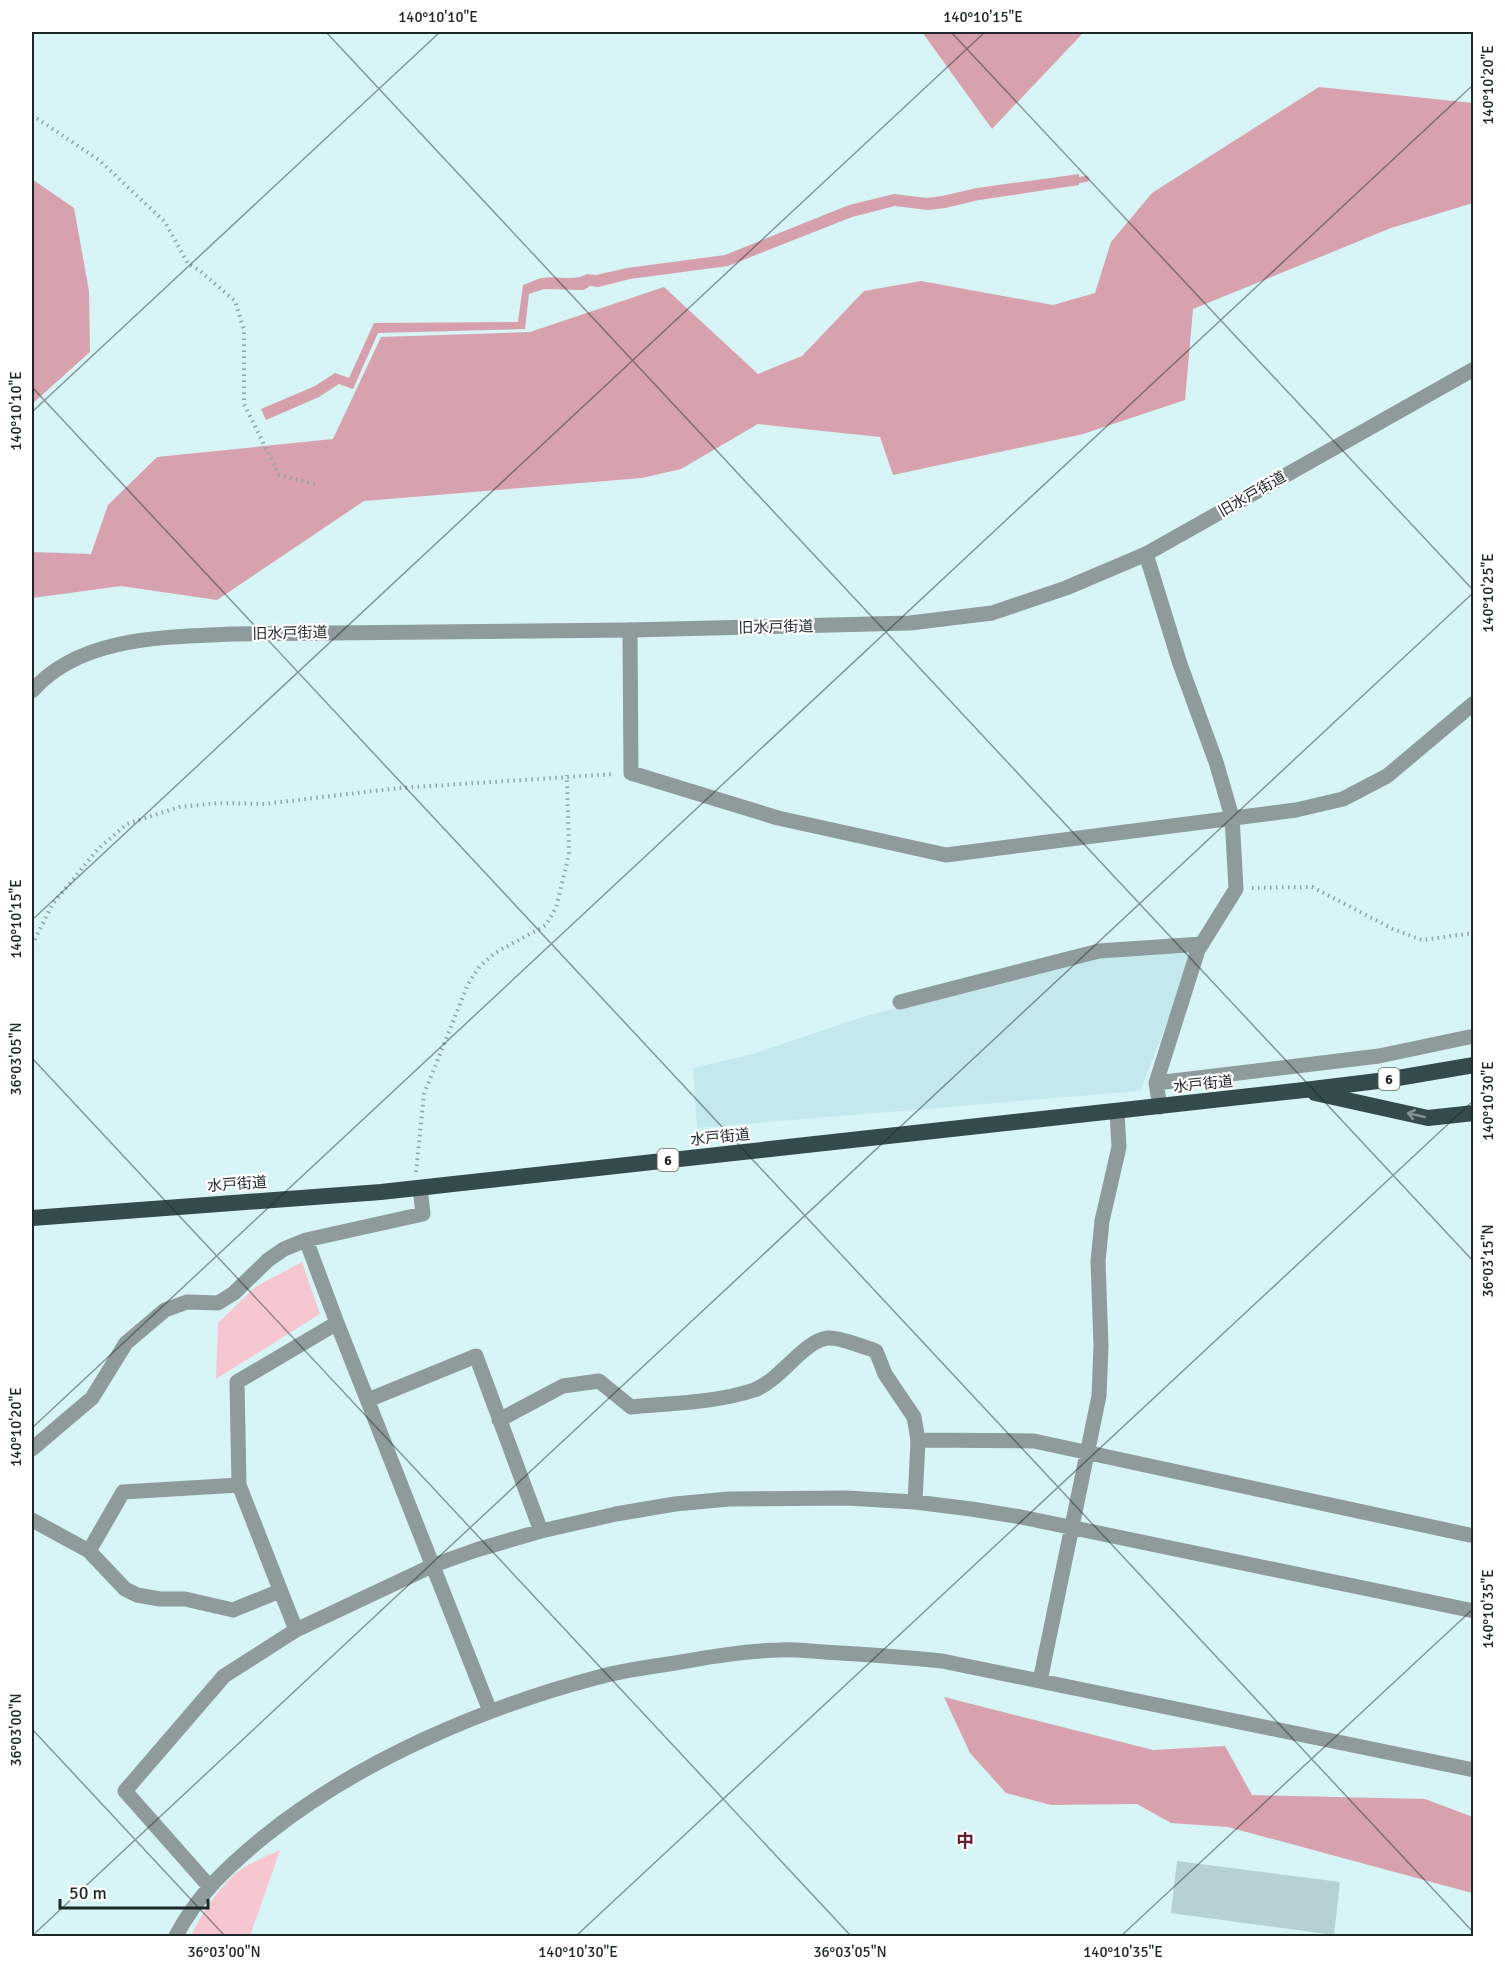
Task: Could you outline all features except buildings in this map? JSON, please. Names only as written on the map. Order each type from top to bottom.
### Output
[{"type":"highway","name":"6","points":[[1304,1090],[1386,1080],[1473,1065]]},
{"type":"highway","name":"水戸街道","points":[[32,1218],[420,1188],[1304,1090]]},
{"type":"highway","points":[[1304,1090],[1428,1118],[1473,1113]]},
{"type":"street","name":"旧水戸街道","points":[[32,691],[48,674],[72,659],[117,645],[173,637],[233,634],[630,630],[910,623],[992,613],[1066,588],[1146,554],[1473,369]]},
{"type":"street","points":[[1146,554],[1180,664],[1216,762],[1232,817],[1236,889],[1198,950],[1156,1083],[1160,1107]]},
{"type":"street","points":[[630,630],[631,773],[778,818],[946,855],[1296,810],[1343,799],[1387,776],[1473,703]]},
{"type":"street","points":[[900,1002],[1099,951],[1202,944]]},
{"type":"street","points":[[1156,1083],[1379,1056],[1473,1036]]},
{"type":"street","points":[[1040,1681],[1089,1454],[1099,1396],[1101,1346],[1098,1261],[1102,1221],[1119,1147],[1117,1111]]},
{"type":"street","points":[[32,1449],[92,1398],[126,1343],[165,1310],[186,1302],[218,1303],[234,1293],[268,1260],[284,1249],[306,1240],[423,1214],[420,1188]]},
{"type":"street","points":[[306,1240],[490,1711]]},
{"type":"street","points":[[296,1630],[239,1485],[237,1382],[337,1323]]},
{"type":"street","points":[[499,1420],[563,1386],[599,1381],[631,1407],[733,1396],[756,1389],[776,1378],[815,1341],[830,1337],[876,1351],[885,1374],[914,1417],[918,1440],[915,1502]]},
{"type":"street","points":[[368,1400],[476,1356],[541,1531]]},
{"type":"street","points":[[918,1440],[1034,1441],[1473,1536]]},
{"type":"street","points":[[89,1551],[123,1491],[239,1485]]},
{"type":"street","points":[[209,1886],[125,1791],[224,1676],[296,1630],[434,1565],[541,1531],[616,1514],[675,1504],[729,1499],[846,1498],[915,1502],[1021,1517],[1473,1611]]},
{"type":"street","points":[[32,1520],[89,1551],[124,1589],[137,1595],[160,1599],[185,1599],[233,1610],[280,1591]]},
{"type":"street","points":[[176,1936],[185,1918],[209,1886],[244,1853],[298,1810],[394,1755],[490,1711],[601,1676],[713,1656],[779,1650],[869,1654],[942,1661],[1473,1770]]},
{"type":"path","points":[[32,115],[99,160],[165,222],[188,264],[199,270],[235,301],[244,330],[244,404],[279,475],[318,485]]},
{"type":"path","points":[[32,945],[52,905],[97,850],[127,824],[179,807],[219,803],[264,804],[399,788],[567,775],[631,773]]},
{"type":"path","points":[[420,1188],[416,1171],[424,1094],[468,984],[480,966],[495,953],[546,925],[556,908],[569,854],[567,775]]},
{"type":"path","points":[[1236,889],[1312,887],[1393,929],[1422,940],[1473,933]]},
{"type":"shaded area","points":[[922,32],[1084,32],[992,129]]},
{"type":"shaded area","points":[[1319,87],[1473,103],[1473,203],[1391,228],[1193,309],[1185,400],[1083,434],[893,475],[880,437],[758,424],[681,469],[642,478],[364,501],[217,600],[121,586],[32,598],[32,552],[91,554],[108,505],[157,457],[333,439],[381,337],[530,332],[664,287],[758,374],[802,356],[864,291],[921,281],[1053,305],[1095,293],[1111,242],[1152,193]]},
{"type":"shaded area","points":[[1079,174],[1079,185],[928,210],[895,206],[852,217],[728,266],[630,279],[598,287],[590,286],[584,290],[544,289],[529,294],[525,329],[378,333],[353,389],[339,384],[319,397],[266,420],[261,409],[315,386],[335,373],[349,378],[374,323],[518,322],[523,285],[540,279],[577,278],[587,274],[596,275],[627,268],[725,255],[849,205],[894,194],[927,198],[977,188]]},
{"type":"shaded area","points":[[32,179],[74,208],[89,291],[90,352],[32,404]]},
{"type":"shaded area","points":[[1195,951],[1140,1091],[697,1128],[693,1068],[753,1054],[863,1017],[1103,952]]},
{"type":"shaded area","points":[[302,1262],[320,1314],[216,1379],[218,1323],[255,1287]]},
{"type":"shaded area","points":[[944,1697],[1153,1750],[1225,1746],[1252,1795],[1425,1799],[1473,1817],[1473,1896],[1472,1893],[1228,1827],[1171,1823],[1137,1804],[1051,1805],[1006,1793],[970,1753]]},
{"type":"shaded area","points":[[280,1850],[250,1936],[191,1936],[210,1904],[234,1875],[250,1864]]},
{"type":"waterway","points":[[1072,181],[1086,179]]},
{"type":"district","name":"中","points":[[965,1841]]}]
